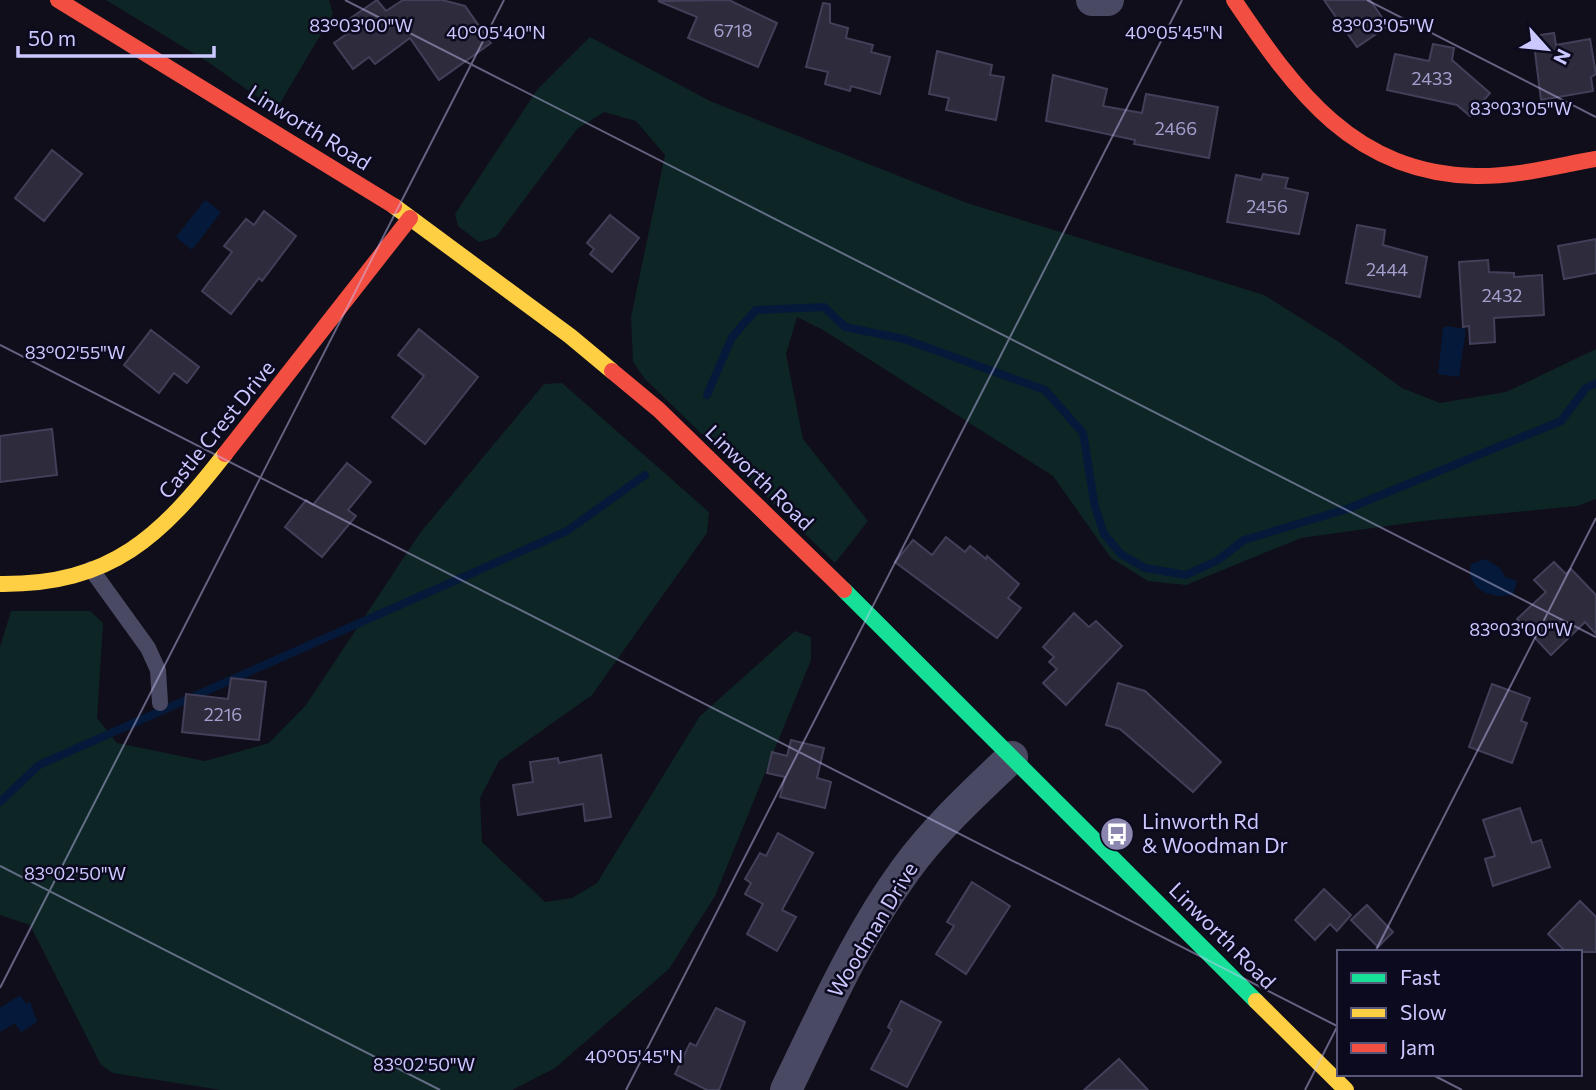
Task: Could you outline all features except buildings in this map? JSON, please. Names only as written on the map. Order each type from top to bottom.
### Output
[{"type":"main road","name":"Linworth Road","points":[[58,0],[335,166],[570,336],[659,410],[1346,1090]]},
{"type":"main road","points":[[1234,0],[1299,94],[1339,132],[1381,157],[1426,172],[1474,176],[1521,173],[1596,159]]},
{"type":"main road","name":"Castle Crest Drive","points":[[0,584],[55,580],[91,569],[148,540],[184,507],[410,218]]},
{"type":"street","points":[[1092,0],[1108,0]]},
{"type":"street","name":"Woodman Drive","points":[[786,1090],[830,1001],[906,869],[937,832],[1012,757]]},
{"type":"lane","points":[[91,569],[148,648],[158,670],[160,703]]},
{"type":"green space","points":[[106,0],[329,0],[333,14],[276,110],[208,62]]},
{"type":"green space","points":[[590,37],[710,101],[967,203],[1264,295],[1339,342],[1402,388],[1440,403],[1506,392],[1596,349],[1596,499],[1577,506],[1423,521],[1301,538],[1186,585],[1148,581],[1111,558],[1053,476],[823,330],[797,317],[786,354],[803,439],[868,521],[835,563],[645,379],[633,362],[631,317],[665,155],[636,121],[604,112],[577,129],[496,237],[479,242],[458,226],[455,214],[537,90]]},
{"type":"green space","points":[[562,383],[709,512],[707,533],[592,695],[499,761],[480,798],[482,842],[545,902],[572,898],[597,883],[700,716],[795,631],[811,637],[811,660],[715,896],[669,969],[555,1068],[512,1090],[221,1090],[113,1073],[101,1065],[30,925],[0,915],[0,647],[11,611],[90,611],[103,623],[97,718],[117,743],[205,761],[269,743],[306,705],[420,533],[544,384]]},
{"type":"water","points":[[205,200],[221,212],[192,250],[176,237]]},
{"type":"water","points":[[1447,326],[1466,329],[1459,377],[1438,374],[1443,328]]},
{"type":"water","points":[[1485,559],[1500,568],[1505,577],[1517,581],[1513,594],[1497,596],[1476,586],[1470,572],[1471,564]]},
{"type":"water","points":[[20,995],[26,1004],[30,1002],[37,1022],[21,1032],[15,1023],[0,1032],[0,1008]]},
{"type":"waterway","points":[[707,395],[732,337],[756,310],[824,307],[845,327],[904,339],[1045,390],[1083,433],[1095,507],[1104,534],[1121,554],[1145,568],[1186,575],[1218,560],[1244,540],[1347,509],[1561,421],[1586,388],[1596,383]]},
{"type":"waterway","points":[[0,802],[39,765],[567,531],[645,475]]},
{"type":"traffic: fast","points":[[844,590],[1256,1001]]},
{"type":"traffic: slow","points":[[394,206],[570,336],[612,371]]},
{"type":"traffic: slow","points":[[0,584],[39,582],[73,576],[104,565],[130,550],[179,509],[225,454]]},
{"type":"traffic: slow","points":[[1256,1001],[1346,1090]]},
{"type":"traffic: jam","points":[[58,0],[394,206]]},
{"type":"traffic: jam","points":[[1234,0],[1281,66],[1332,121],[1362,143],[1395,160],[1432,171],[1490,176],[1596,159]]},
{"type":"traffic: jam","points":[[225,454],[410,218]]},
{"type":"traffic: jam","points":[[612,371],[659,410],[844,590]]},
{"type":"place","name":"Linworth Rd & Woodman Dr","points":[[1117,834]]}]
